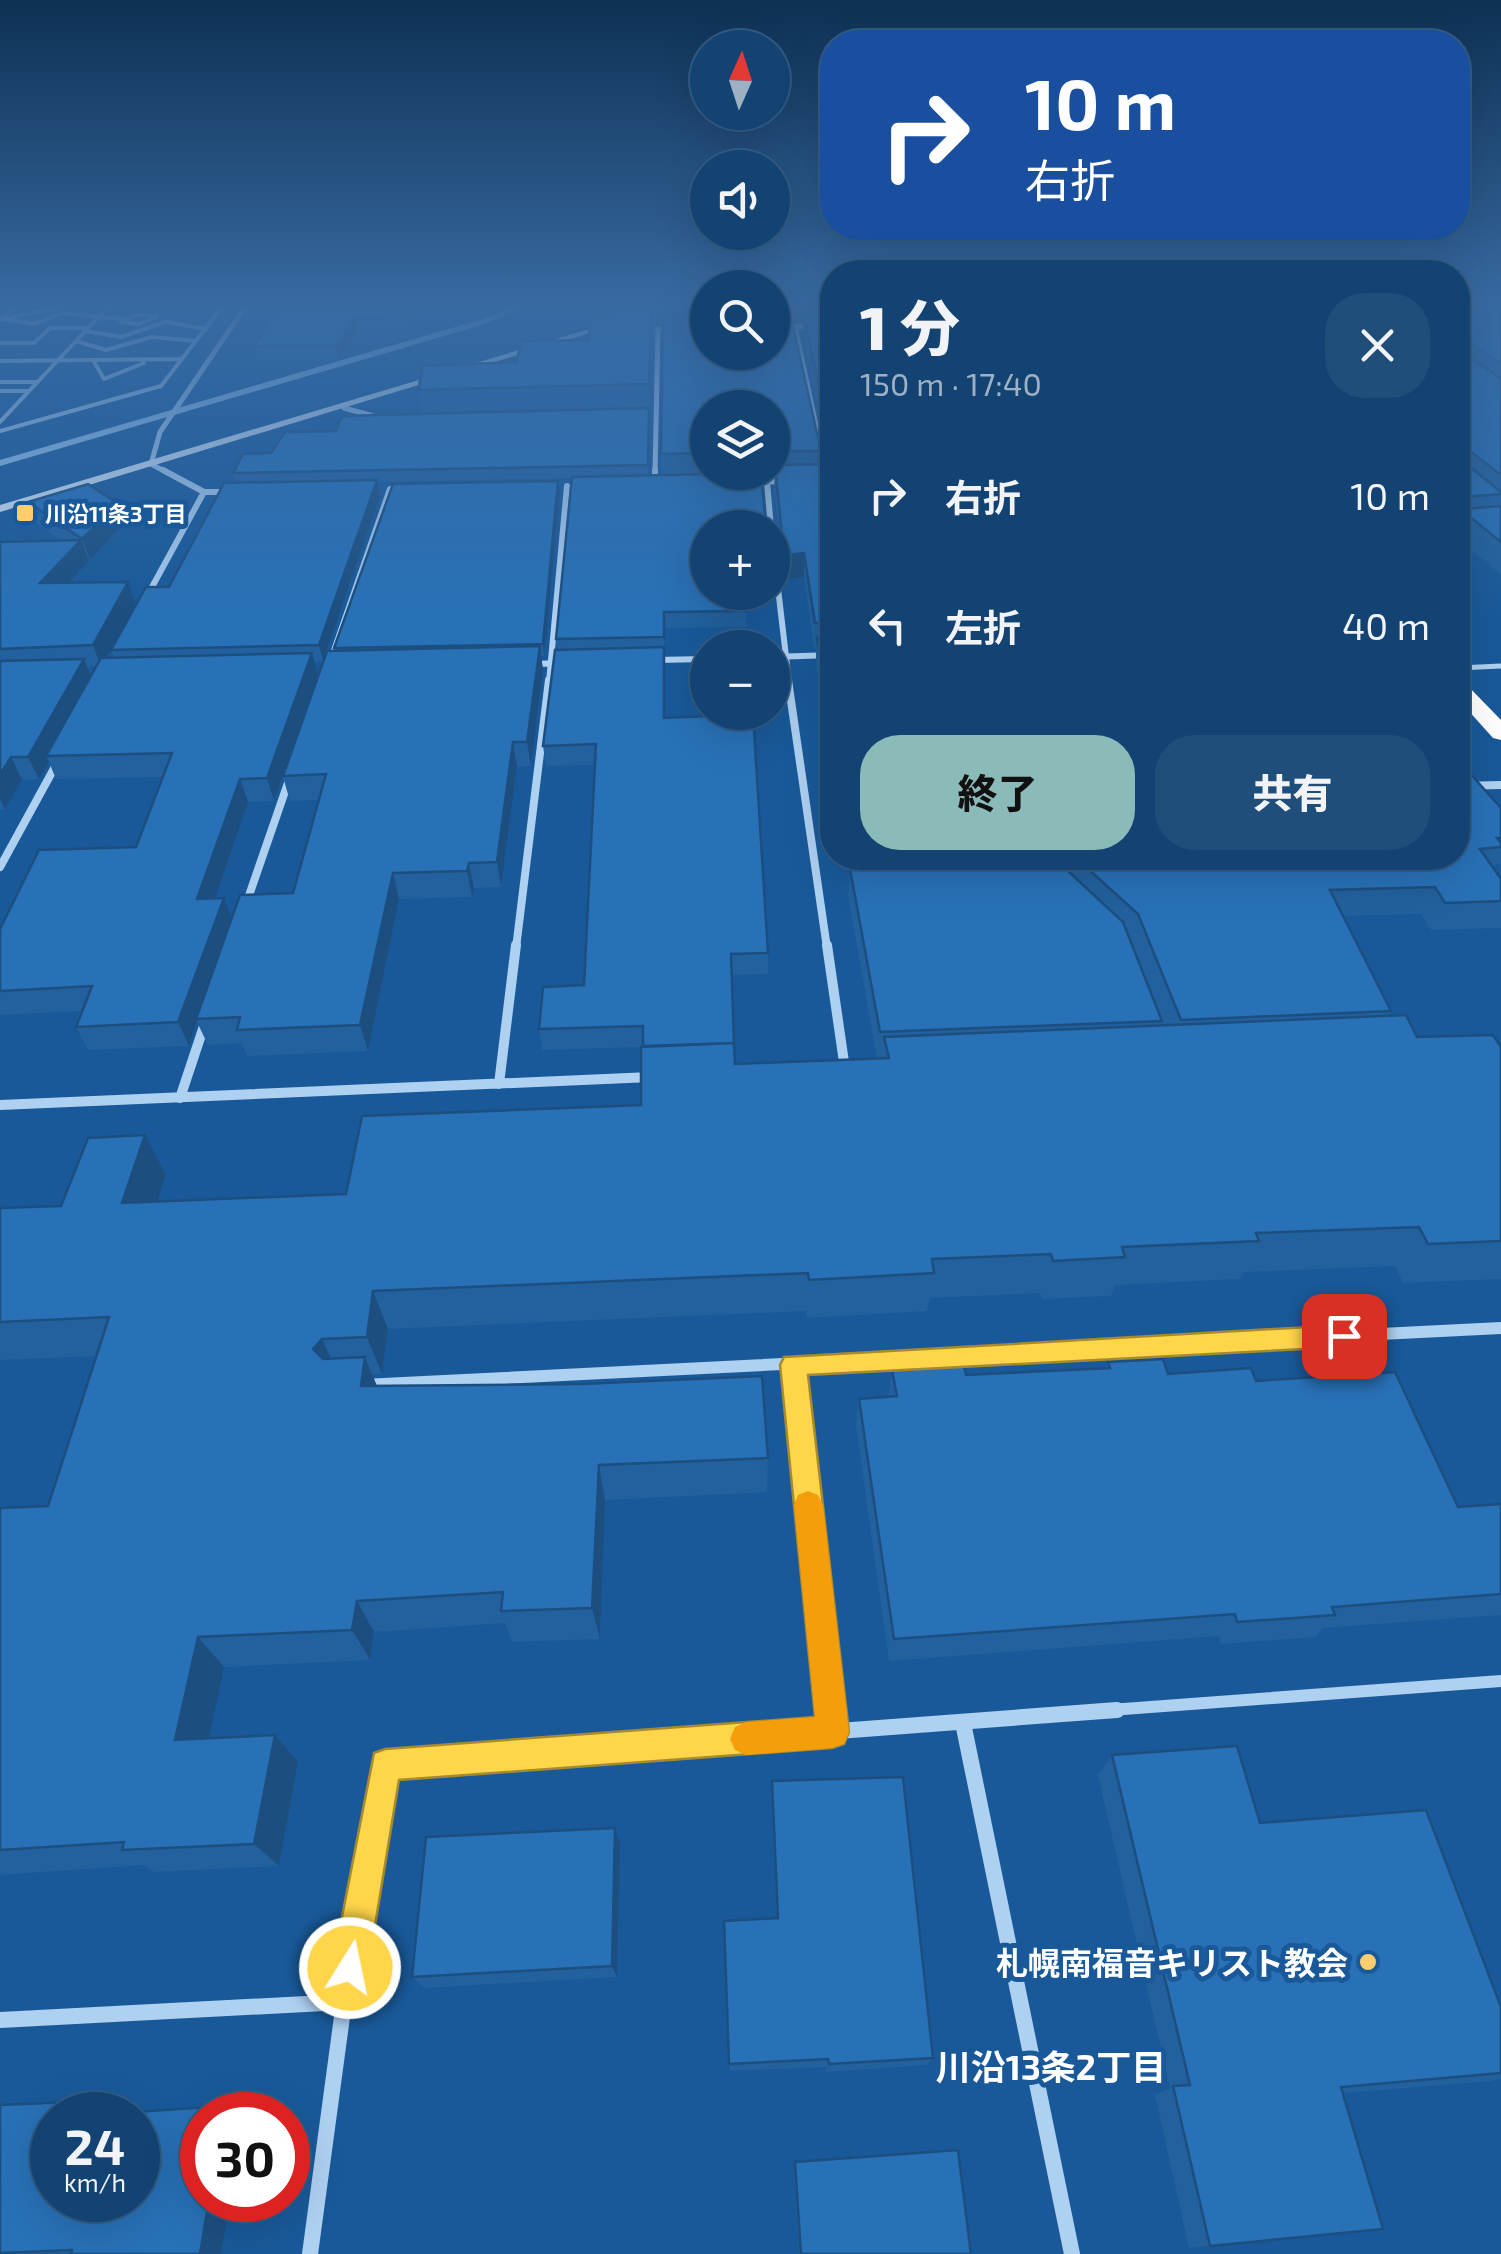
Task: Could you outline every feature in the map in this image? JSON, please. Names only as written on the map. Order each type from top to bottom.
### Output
[{"type":"highway","points":[[1470,700],[1501,733]]},
{"type":"street","points":[[151,464],[160,432],[174,412]]},
{"type":"street","points":[[0,509],[330,412]]},
{"type":"street","points":[[360,412],[386,419]]},
{"type":"street","points":[[654,484],[656,412]]},
{"type":"street","points":[[151,464],[204,492],[241,492]]},
{"type":"street","points":[[790,481],[797,481]]},
{"type":"street","points":[[812,481],[820,481]]},
{"type":"street","points":[[637,484],[673,484]]},
{"type":"street","points":[[499,1084],[550,663],[567,486],[584,485]]},
{"type":"street","points":[[371,489],[410,488]]},
{"type":"street","points":[[346,668],[327,668],[390,489]]},
{"type":"street","points":[[141,608],[204,492]]},
{"type":"street","points":[[790,656],[820,655]]},
{"type":"street","points":[[649,660],[690,659]]},
{"type":"street","points":[[513,664],[570,663]]},
{"type":"street","points":[[790,684],[845,1069]]},
{"type":"street","points":[[0,867],[62,754]]},
{"type":"street","points":[[244,911],[295,761]]},
{"type":"street","points":[[1470,786],[1501,786]]},
{"type":"street","points":[[180,1098],[212,1004]]},
{"type":"street","points":[[826,1070],[864,1068]]},
{"type":"street","points":[[0,1105],[672,1076]]},
{"type":"street","points":[[340,1386],[1501,1328]]},
{"type":"street","points":[[794,1365],[832,1732]]},
{"type":"street","points":[[310,2254],[344,2002],[385,1765],[1501,1681]]},
{"type":"street","points":[[963,1723],[1072,2254]]},
{"type":"street","points":[[0,2020],[344,2002]]},
{"type":"lane","points":[[0,431],[68,412]]},
{"type":"lane","points":[[1470,667],[1501,666]]},
{"type":"building","points":[[649,412],[648,465],[233,473],[243,454],[271,453],[285,432],[336,431],[342,416]]},
{"type":"building","points":[[662,412],[690,412],[690,453],[661,454]]},
{"type":"building","points":[[790,412],[812,412],[820,451],[790,451]]},
{"type":"building","points":[[1470,412],[1501,412],[1501,475],[1470,451]]},
{"type":"building","points":[[820,464],[820,623],[815,623],[804,553],[790,554],[790,510],[780,510],[778,490],[790,490],[790,465]]},
{"type":"building","points":[[1470,467],[1501,492],[1470,497]]},
{"type":"building","points":[[690,475],[690,490],[763,490],[764,510],[690,510],[690,610],[746,611],[664,612],[664,637],[556,639],[572,477]]},
{"type":"building","points":[[377,480],[319,645],[111,650],[146,587],[169,587],[224,483]]},
{"type":"building","points":[[558,481],[543,644],[334,648],[393,484]]},
{"type":"building","points":[[88,484],[117,503],[82,539],[28,502]]},
{"type":"building","points":[[1501,506],[1501,542],[1470,517],[1470,509]]},
{"type":"building","points":[[81,540],[40,583],[128,582],[93,645],[0,649],[0,542]]},
{"type":"building","points":[[540,646],[527,742],[513,742],[497,862],[469,863],[467,871],[393,873],[360,1025],[237,1030],[240,1017],[196,1019],[240,895],[293,893],[326,774],[283,776],[327,651]]},
{"type":"building","points":[[664,647],[664,718],[690,717],[690,730],[754,730],[768,953],[731,954],[734,1043],[643,1046],[643,1026],[539,1029],[543,987],[584,985],[596,744],[543,746],[555,650]]},
{"type":"building","points":[[312,653],[267,778],[240,779],[197,899],[224,898],[178,1022],[76,1027],[92,986],[0,991],[0,929],[39,850],[136,847],[172,753],[46,756],[101,658]]},
{"type":"building","points":[[84,659],[28,757],[11,757],[0,775],[0,661]]},
{"type":"building","points":[[1470,773],[1501,808],[1501,838],[1497,838],[1501,847],[1480,849],[1501,879],[1501,901],[1445,903],[1435,887],[1330,890],[1391,1011],[1181,1020],[1138,914],[1089,870],[1470,870]]},
{"type":"building","points":[[850,870],[1067,870],[1123,922],[1162,1021],[880,1032]]},
{"type":"building","points":[[1406,1015],[1417,1037],[1493,1035],[1501,1047],[1501,1241],[1428,1244],[1419,1227],[1256,1233],[1259,1241],[1122,1247],[1125,1257],[1053,1261],[1051,1254],[932,1259],[934,1273],[809,1280],[808,1273],[373,1291],[367,1337],[322,1339],[313,1349],[323,1359],[365,1357],[361,1386],[582,1384],[762,1376],[768,1458],[599,1465],[592,1608],[501,1611],[503,1592],[357,1601],[352,1630],[198,1637],[175,1740],[275,1735],[254,1844],[122,1850],[124,1842],[0,1850],[0,1508],[48,1506],[109,1317],[0,1322],[0,1208],[61,1206],[88,1138],[145,1135],[122,1203],[346,1194],[362,1116],[641,1105],[641,1047],[734,1043],[735,1064],[889,1058],[884,1037]]},
{"type":"building","points":[[1163,1359],[1168,1374],[1251,1368],[1256,1381],[1395,1372],[1458,1507],[1501,1504],[1501,1594],[1332,1607],[1335,1615],[1237,1622],[1235,1614],[894,1639],[859,1399],[897,1396],[892,1370],[964,1366],[966,1375],[1110,1368],[1108,1362]]},
{"type":"building","points":[[1237,1746],[1260,1823],[1426,1810],[1501,2007],[1501,2073],[1341,2087],[1383,2229],[1210,2246],[1173,2086],[1190,2085],[1112,1755]]},
{"type":"building","points":[[903,1777],[933,2058],[729,2064],[724,1921],[778,1918],[772,1781]]},
{"type":"building","points":[[615,1828],[612,1966],[412,1977],[426,1837]]},
{"type":"building","points":[[30,2104],[30,2222],[160,2222],[160,2110],[180,2109],[180,2222],[205,2222],[200,2254],[71,2254],[72,2250],[0,2253],[0,2105]]},
{"type":"building","points":[[958,2150],[971,2254],[801,2254],[795,2162]]},
{"type":"waterway","points":[[0,463],[174,412]]},
{"type":"slow traffic","points":[[746,1739],[832,1732],[808,1505]]},
{"type":"place","name":"川沿11条3丁目","points":[[25,513]]},
{"type":"place","name":"札幌南福音キリスト教会","points":[[1368,1962]]},
{"type":"district","name":"川沿13条2丁目","points":[[1051,2066]]},
{"type":"route","points":[[350,1968],[385,1765],[832,1732],[794,1365],[1344,1336]]}]
